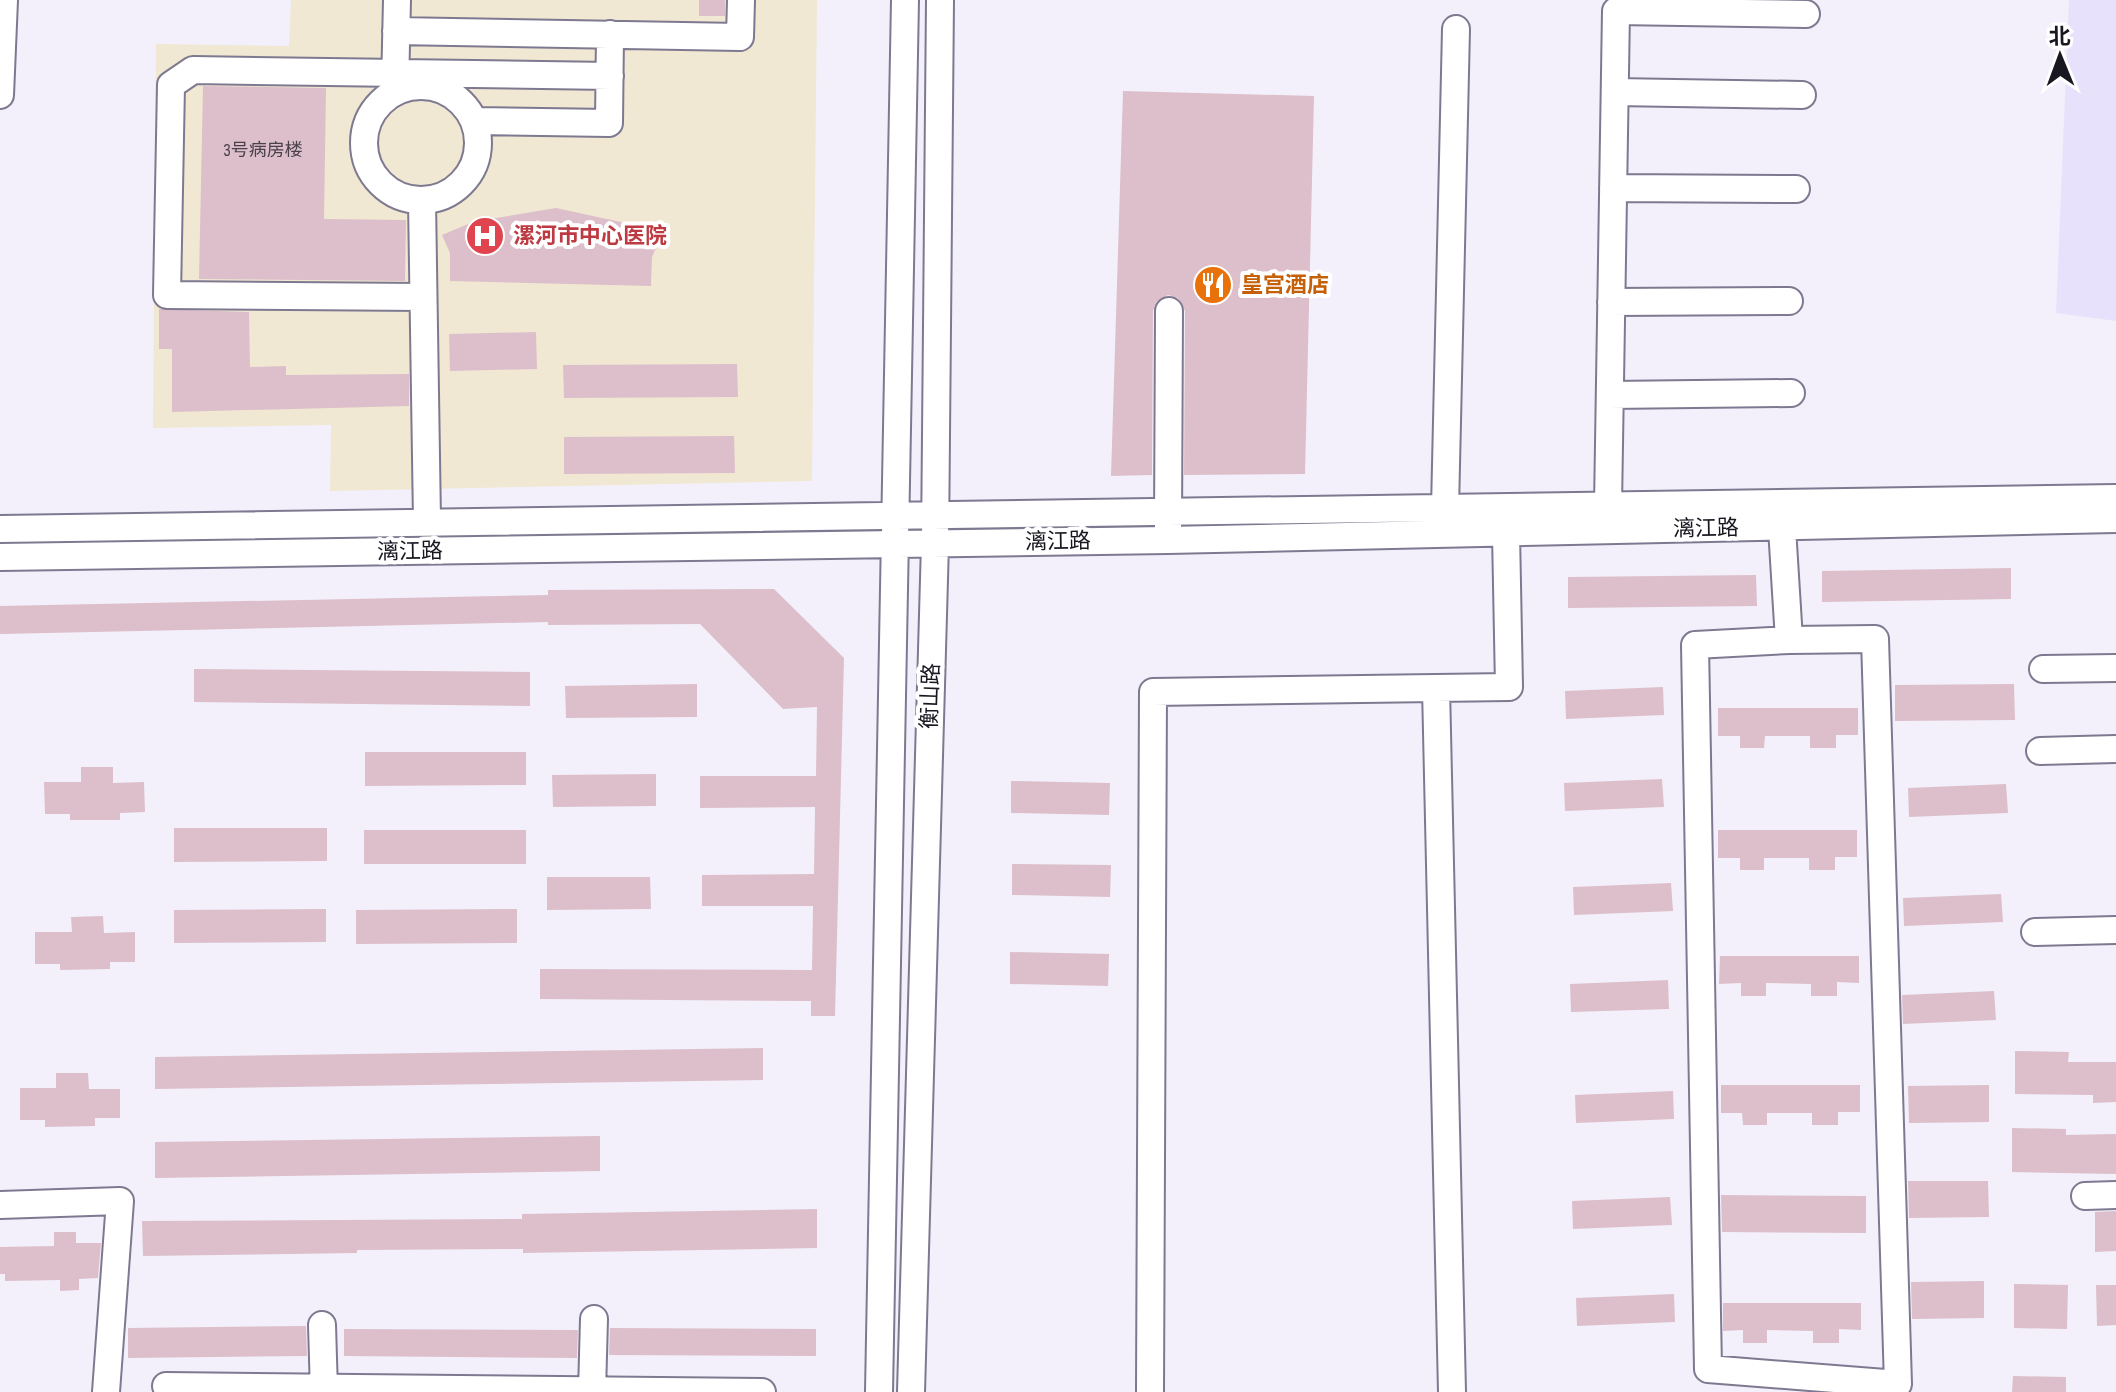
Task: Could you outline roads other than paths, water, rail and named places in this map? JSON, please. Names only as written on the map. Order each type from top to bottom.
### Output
[{"type":"street","points":[[0,95],[4,0]]},
{"type":"street","points":[[395,82],[432,86],[450,93],[464,105],[475,121],[479,148],[470,175],[458,188],[441,198],[422,201],[403,198],[386,189],[373,175],[365,157],[364,138],[369,119],[395,82],[397,0]]},
{"type":"street","points":[[396,31],[740,37],[741,0]]},
{"type":"street","name":"衡山路","points":[[879,1392],[905,0]]},
{"type":"street","name":"衡山路","points":[[911,1392],[935,544],[940,0]]},
{"type":"street","points":[[1608,506],[1616,11],[1806,14]]},
{"type":"street","points":[[1445,509],[1456,29]]},
{"type":"street","points":[[475,121],[609,123],[610,34]]},
{"type":"street","points":[[423,297],[167,295],[171,85],[193,70],[395,82],[610,76]]},
{"type":"street","points":[[1615,92],[1802,95]]},
{"type":"street","points":[[1613,188],[1796,189]]},
{"type":"street","points":[[422,201],[427,521]]},
{"type":"street","points":[[1611,302],[1789,301]]},
{"type":"street","points":[[1168,540],[1169,311]]},
{"type":"street","points":[[1610,395],[1791,393]]},
{"type":"street","name":"漓江路","points":[[0,557],[1506,533],[2116,498]]},
{"type":"street","name":"漓江路","points":[[0,529],[1608,506],[1781,516],[2116,519]]},
{"type":"street","points":[[1781,516],[1789,640]]},
{"type":"street","points":[[1150,1392],[1153,692],[1509,687],[1506,533]]},
{"type":"street","points":[[1875,639],[1898,1384],[1708,1369],[1695,645],[1789,640],[1875,639]]},
{"type":"street","points":[[2043,669],[2116,668]]},
{"type":"street","points":[[1436,688],[1452,1392]]},
{"type":"street","points":[[2040,751],[2116,749]]},
{"type":"street","points":[[2035,932],[2116,930]]},
{"type":"street","points":[[2085,1196],[2116,1195]]},
{"type":"street","points":[[0,1205],[120,1201],[106,1392]]},
{"type":"street","points":[[592,1391],[594,1319]]},
{"type":"street","points":[[322,1325],[324,1390]]},
{"type":"street","points":[[166,1386],[324,1390],[762,1392]]},
{"type":"place","name":"漯河市中心医院","points":[[485,236]]},
{"type":"place","name":"皇宫酒店","points":[[1213,285]]}]
